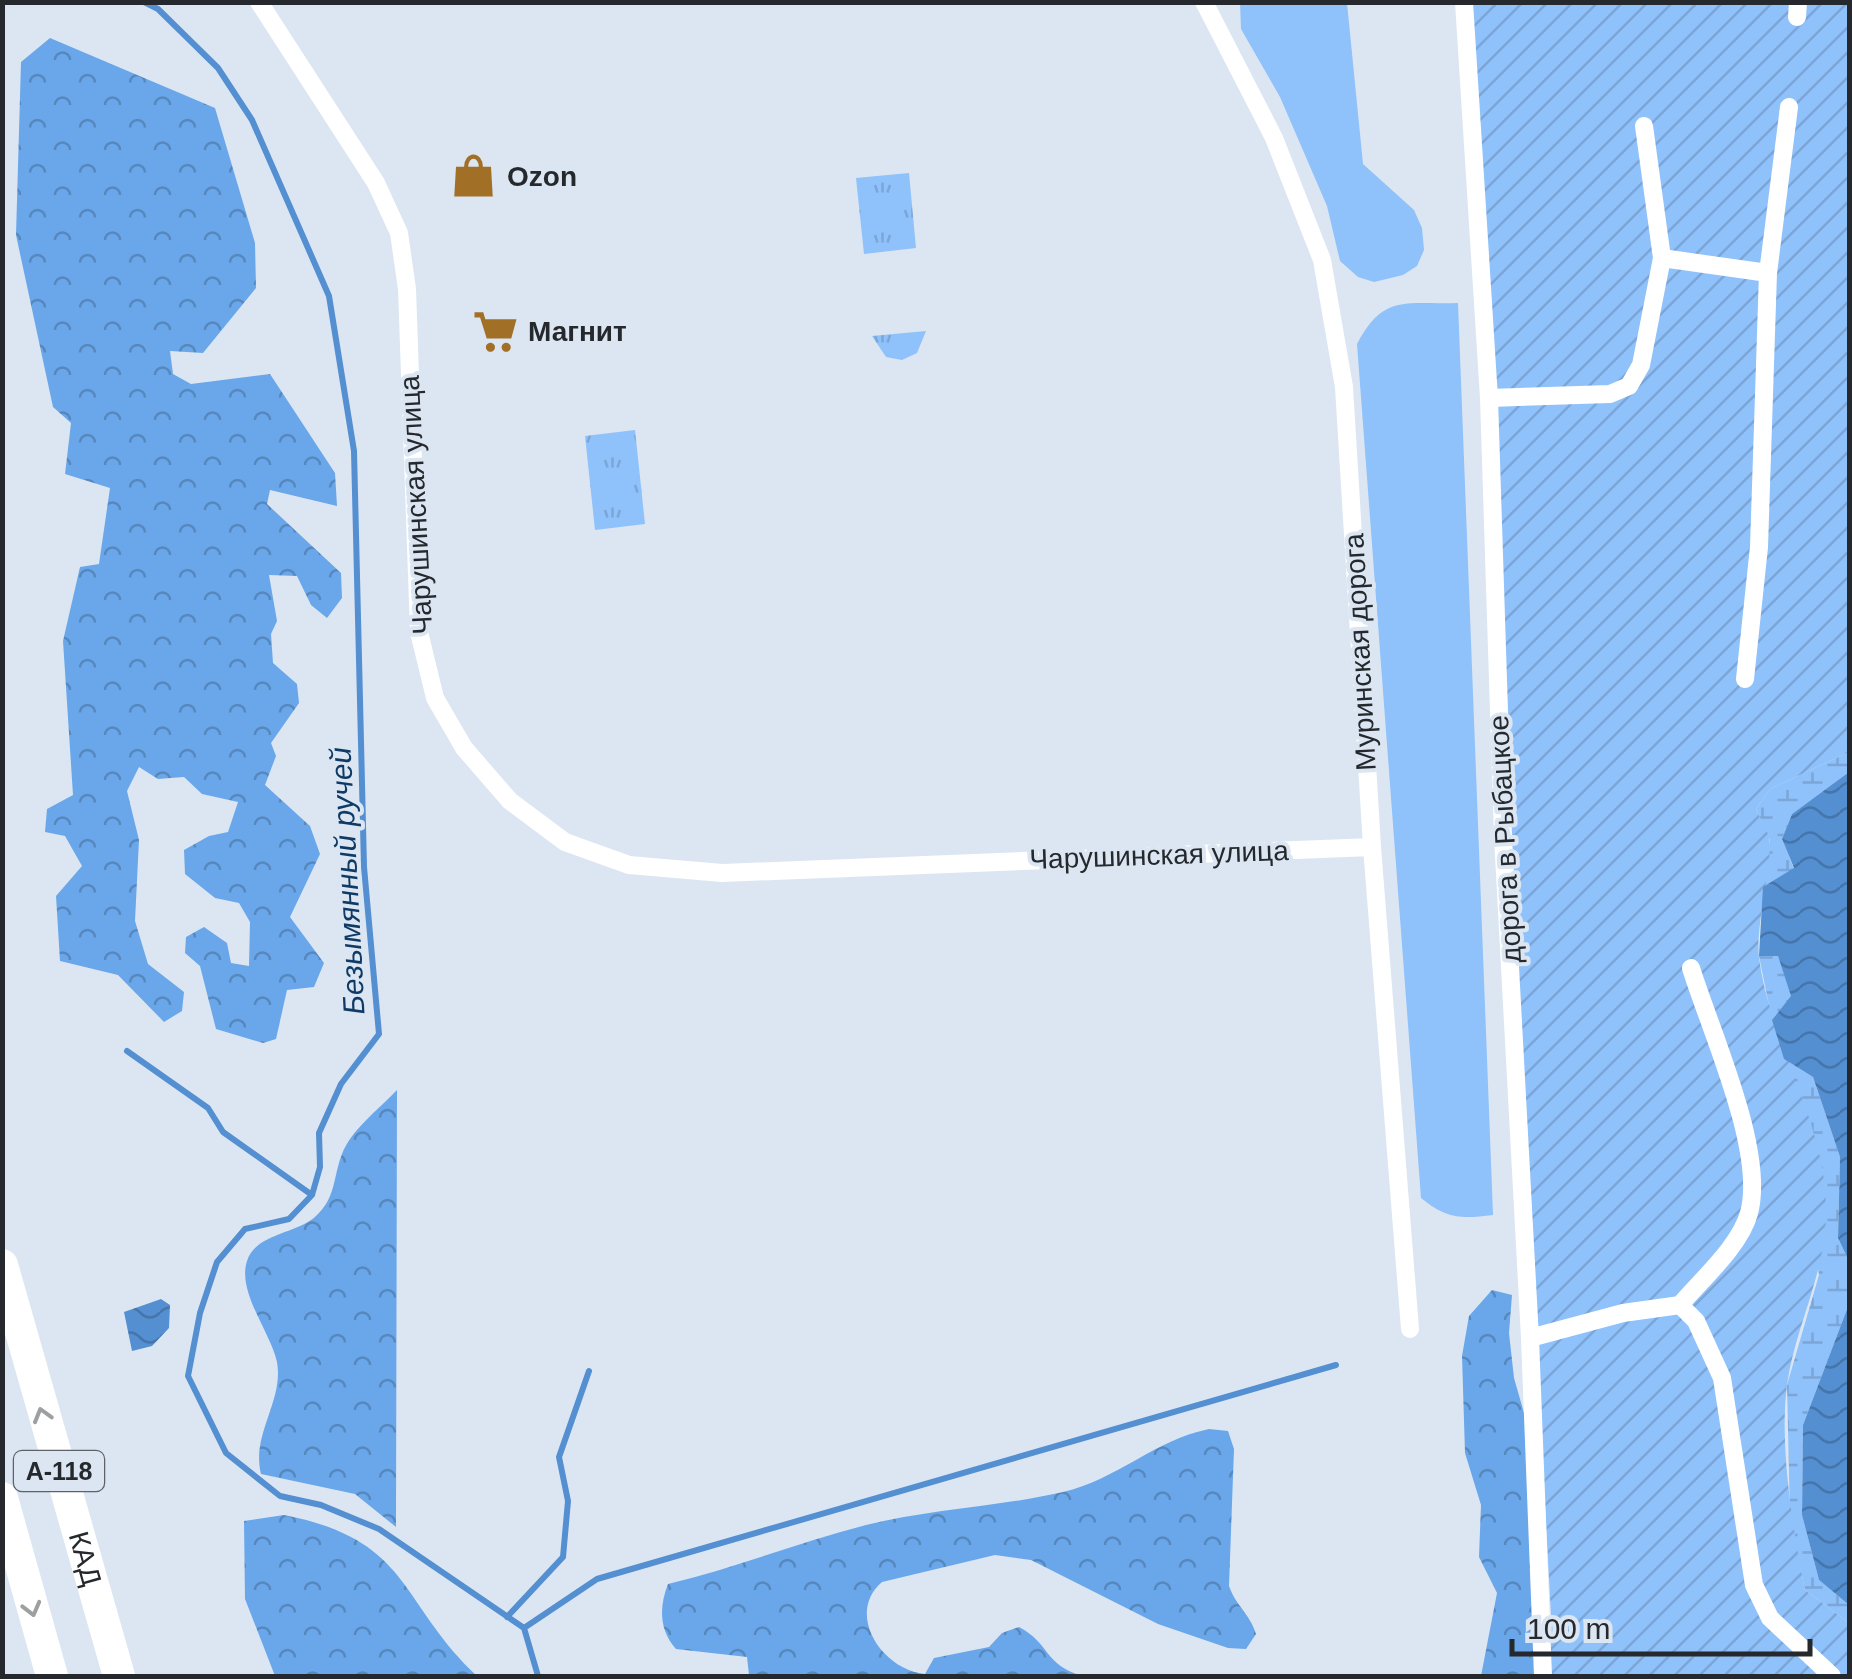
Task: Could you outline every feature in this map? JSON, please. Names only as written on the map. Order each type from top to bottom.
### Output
[{"type":"highway","name":"КАД","points":[[2,1265],[120,1676]]},
{"type":"highway","name":"А-118","points":[[2,1498],[52,1676]]},
{"type":"street","name":"Чарушинская улица","points":[[259,2],[376,183],[398,233],[407,289],[419,632],[435,698],[464,748],[524,811],[564,842],[629,864],[722,873],[1372,847]]},
{"type":"street","name":"Муринская дорога","points":[[1204,2],[1274,138],[1322,260],[1344,387],[1372,847],[1410,1329]]},
{"type":"street","name":"дорога в Рыбацкое","points":[[1464,2],[1489,398],[1503,837],[1530,1338],[1543,1676]]},
{"type":"street","points":[[1745,680],[1759,547],[1768,272],[1789,107]]},
{"type":"street","points":[[1489,398],[1610,394],[1629,386],[1641,365],[1662,258],[1644,126]]},
{"type":"street","points":[[1662,258],[1768,272]]},
{"type":"street","points":[[1530,1338],[1623,1312],[1680,1305],[1742,1231],[1750,1212],[1751,1183],[1738,1097],[1716,1049],[1691,968]]},
{"type":"street","points":[[1680,1305],[1696,1321],[1722,1378],[1754,1585],[1770,1618],[1832,1676]]},
{"type":"green space","points":[[1240,2],[1347,3],[1363,164],[1414,210],[1422,228],[1424,250],[1417,266],[1403,275],[1374,282],[1358,277],[1340,261],[1327,206],[1280,97],[1241,29]]},
{"type":"green space","points":[[1463,3],[1849,3],[1849,752],[1770,789],[1756,809],[1770,847],[1759,958],[1765,991],[1818,1149],[1826,1215],[1821,1259],[1787,1385],[1789,1488],[1805,1590],[1849,1623],[1849,1676],[1548,1676],[1551,1615]]},
{"type":"green space","points":[[50,38],[215,108],[255,243],[256,288],[203,353],[170,351],[173,374],[191,384],[270,374],[335,473],[337,506],[270,490],[267,504],[341,573],[342,598],[327,618],[311,605],[297,576],[269,575],[277,621],[271,634],[273,663],[297,684],[299,703],[271,743],[276,756],[265,785],[310,826],[320,854],[290,917],[324,963],[314,987],[287,990],[276,1039],[263,1043],[216,1029],[200,966],[185,953],[186,937],[204,927],[227,943],[231,963],[249,966],[250,922],[239,903],[215,898],[185,874],[184,850],[209,836],[228,832],[238,802],[202,794],[184,777],[158,779],[139,767],[127,791],[139,840],[135,921],[148,964],[184,992],[182,1011],[164,1022],[118,975],[60,961],[56,896],[82,866],[65,836],[45,832],[47,809],[73,795],[63,641],[80,567],[99,564],[110,488],[65,474],[71,423],[53,407],[16,235],[21,62]]},
{"type":"green space","points":[[909,173],[916,248],[864,254],[856,178]]},
{"type":"green space","points":[[1410,303],[1458,303],[1493,1215],[1472,1217],[1447,1214],[1421,1198],[1357,344],[1377,316],[1387,309]]},
{"type":"green space","points":[[926,331],[917,353],[902,360],[886,357],[872,336]]},
{"type":"green space","points":[[635,430],[645,524],[595,530],[585,436]]},
{"type":"green space","points":[[1849,752],[1849,772],[1792,814],[1782,839],[1794,869],[1763,887],[1770,840],[1756,809],[1770,789]]},
{"type":"green space","points":[[1759,956],[1778,956],[1792,996],[1772,1020]]},
{"type":"green space","points":[[1784,1059],[1813,1077],[1840,1157],[1838,1238],[1849,1261],[1849,1304],[1803,1425],[1802,1515],[1819,1580],[1849,1605],[1849,1623],[1805,1590],[1790,1518],[1787,1385],[1819,1275]]},
{"type":"green space","points":[[397,1090],[396,1527],[355,1494],[261,1474],[260,1445],[276,1390],[277,1362],[250,1298],[245,1273],[247,1261],[259,1245],[308,1222],[322,1209],[331,1195],[346,1145]]},
{"type":"green space","points":[[1492,1290],[1512,1295],[1509,1333],[1514,1378],[1526,1420],[1538,1642],[1534,1676],[1481,1676],[1497,1593],[1479,1557],[1481,1505],[1465,1453],[1462,1356],[1469,1316]]},
{"type":"green space","points":[[1209,1429],[1228,1431],[1234,1449],[1229,1586],[1256,1634],[1246,1649],[1228,1648],[1158,1624],[1031,1560],[995,1555],[882,1582],[871,1595],[867,1609],[868,1624],[883,1652],[909,1670],[925,1674],[934,1658],[989,1647],[1002,1633],[1019,1627],[1037,1640],[1053,1660],[1082,1676],[738,1676],[749,1675],[747,1657],[676,1649],[666,1634],[662,1610],[668,1584],[866,1525],[1063,1492],[1101,1479],[1189,1434]]},
{"type":"green space","points":[[284,1515],[326,1526],[357,1540],[380,1557],[451,1649],[477,1676],[275,1676],[245,1599],[244,1521]]},
{"type":"water","points":[[1849,772],[1849,1261],[1838,1238],[1840,1157],[1813,1077],[1784,1059],[1772,1020],[1791,996],[1778,956],[1759,956],[1763,887],[1794,868],[1782,839],[1792,814]]},
{"type":"water","points":[[161,1299],[170,1305],[169,1328],[152,1346],[132,1351],[124,1312]]},
{"type":"water","points":[[1849,1304],[1849,1605],[1819,1580],[1802,1515],[1803,1425]]},
{"type":"waterway","name":"Безымянный ручей","points":[[144,2],[158,9],[218,68],[252,120],[329,296],[354,451],[364,867],[379,1034],[341,1084],[319,1133],[320,1167],[312,1195],[289,1219],[245,1229],[217,1262],[200,1313],[188,1376],[226,1453],[280,1496],[321,1505],[379,1529],[524,1628],[538,1676]]},
{"type":"waterway","points":[[127,1051],[208,1108],[223,1132],[312,1195]]},
{"type":"waterway","points":[[524,1628],[597,1579],[1336,1365]]},
{"type":"waterway","points":[[507,1617],[563,1557],[568,1501],[559,1457],[589,1371]]},
{"type":"place","name":"Ozon","points":[[474,176]]},
{"type":"place","name":"Магнит","points":[[495,331]]}]
